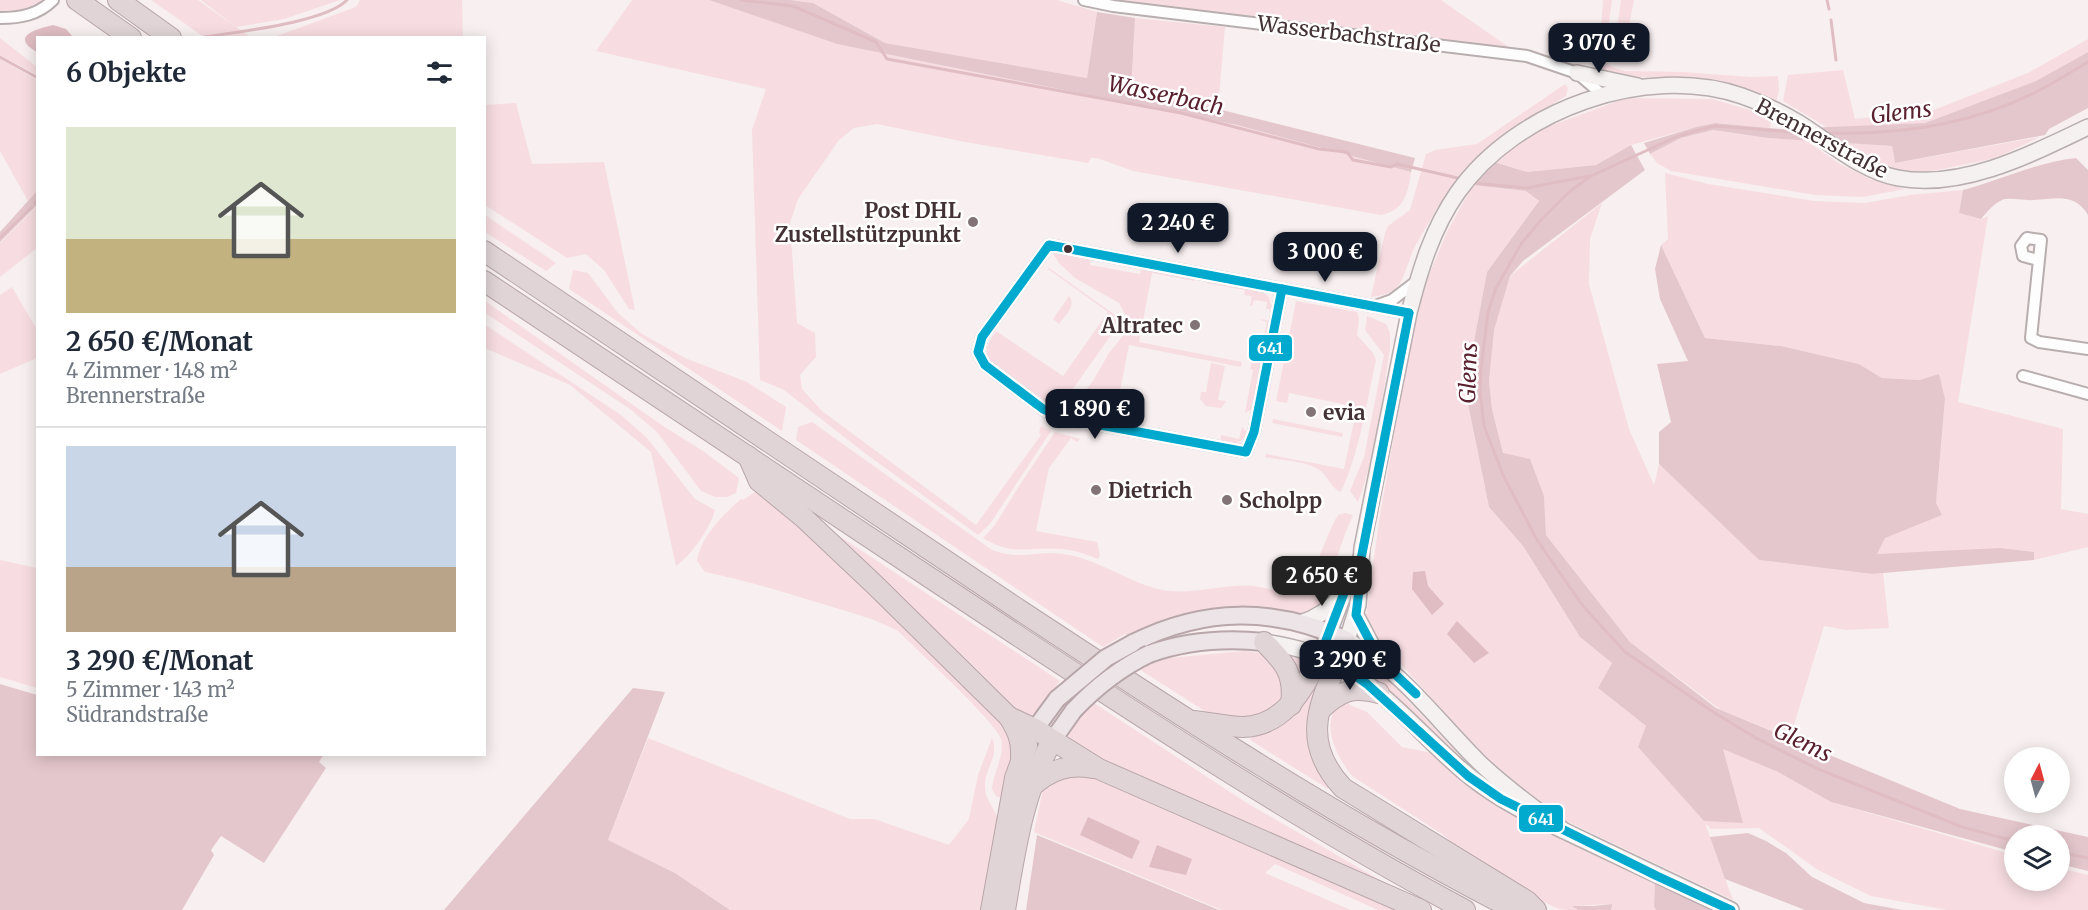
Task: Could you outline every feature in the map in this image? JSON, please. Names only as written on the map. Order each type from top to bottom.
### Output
[{"type":"highway","points":[[77,0],[128,36]]},
{"type":"highway","points":[[118,0],[168,36]]},
{"type":"highway","points":[[486,252],[825,482],[1190,721],[1317,800],[1426,863],[1515,910]]},
{"type":"highway","points":[[486,282],[1234,777],[1355,849],[1465,910]]},
{"type":"highway","points":[[748,456],[759,481],[804,518],[1009,717],[1019,737],[1022,756],[1005,910]]},
{"type":"highway","points":[[1264,642],[1287,667],[1291,678],[1291,705]]},
{"type":"highway","points":[[1190,721],[1241,727],[1270,720],[1291,705],[1329,660]]},
{"type":"highway","points":[[1329,660],[1316,733],[1321,758],[1332,777],[1343,788],[1527,901],[1536,910]]},
{"type":"highway","points":[[1320,710],[1330,700],[1349,690],[1365,689],[1379,693]]},
{"type":"highway","points":[[1009,717],[1035,729],[1099,770],[1421,910]]},
{"type":"highway","points":[[1022,756],[1035,729]]},
{"type":"highway","points":[[991,910],[1017,810],[1031,787],[1052,741]]},
{"type":"highway","points":[[1031,787],[1047,774],[1065,767],[1082,766],[1099,770]]},
{"type":"main road","points":[[1577,73],[1644,87]]},
{"type":"main road","name":"Brennerstraße","points":[[1329,660],[1330,633],[1344,593],[1360,559],[1417,281],[1439,223],[1460,190],[1475,171],[1506,142],[1526,129],[1578,104],[1644,87],[1689,87],[1741,96],[1769,107],[1853,159],[1877,171],[1898,178],[1919,180],[1939,179],[1982,171],[2030,155],[2088,127]]},
{"type":"main road","name":"Brennerstraße","points":[[1347,640],[1356,615],[1361,581],[1360,559]]},
{"type":"main road","points":[[1300,622],[1321,614],[1334,605],[1344,593]]},
{"type":"main road","points":[[1035,729],[1057,699],[1106,658],[1134,643],[1185,622],[1217,616],[1251,615],[1300,622],[1347,640],[1380,660],[1409,687],[1497,780],[1563,830]]},
{"type":"main road","points":[[1356,615],[1380,660]]},
{"type":"main road","points":[[1052,741],[1074,710],[1103,683],[1149,654],[1176,646],[1240,639],[1302,650],[1329,660],[1379,693],[1454,763],[1490,792],[1511,805],[1731,910]]},
{"type":"main road","points":[[1329,660],[1347,640]]},
{"type":"street","points":[[0,18],[28,15],[53,0]]},
{"type":"street","name":"Wasserbachstraße","points":[[1084,0],[1113,6],[1527,56],[1577,73],[1604,96]]},
{"type":"street","points":[[1282,290],[1254,432],[1246,452],[1063,418],[1043,409],[984,365],[978,352],[982,337],[1049,245],[1409,314]]},
{"type":"street","points":[[2038,261],[2031,338],[2039,342],[2088,349]]},
{"type":"street","points":[[1375,306],[1392,300],[1417,281]]},
{"type":"street","points":[[2023,376],[2088,394]]},
{"type":"shaded area","points":[[0,0],[46,0],[31,12],[0,15]]},
{"type":"shaded area","points":[[151,0],[198,0],[249,36],[203,36]]},
{"type":"shaded area","points":[[201,0],[340,0],[284,19],[236,27]]},
{"type":"shaded area","points":[[360,0],[462,0],[463,36],[277,36],[356,7]]},
{"type":"shaded area","points":[[632,0],[709,0],[837,44],[1237,125],[1411,172],[1407,194],[1400,205],[1389,213],[1381,215],[1133,171],[1097,158],[1091,158],[1088,163],[877,124],[854,128],[839,140],[798,199],[790,223],[797,323],[815,333],[816,357],[800,375],[802,389],[822,411],[976,525],[1041,435],[1039,433],[1041,426],[1051,431],[990,524],[978,535],[866,454],[784,390],[760,380],[752,130],[766,89],[596,51]]},
{"type":"shaded area","points":[[709,0],[790,0],[813,3],[885,43],[1087,78],[1097,12],[1135,18],[1131,91],[1218,109],[1415,158],[1411,172],[1237,125],[837,44]]},
{"type":"shaded area","points":[[790,0],[1057,0],[1097,12],[1087,78],[885,43],[813,3]]},
{"type":"shaded area","points":[[1108,0],[1441,0],[1513,50],[1150,7]]},
{"type":"shaded area","points":[[1603,0],[1612,0],[1607,35],[1600,43]]},
{"type":"shaded area","points":[[1621,0],[1634,0],[1623,56],[1615,45]]},
{"type":"shaded area","points":[[1135,18],[1225,27],[1218,109],[1131,91]]},
{"type":"shaded area","points":[[53,25],[66,29],[72,36],[36,36],[36,51],[25,42],[28,34]]},
{"type":"shaded area","points":[[0,38],[36,66],[36,74],[0,55]]},
{"type":"shaded area","points":[[2088,39],[2088,52],[2036,81],[1925,123],[1828,128],[1783,101],[1788,75],[1843,70],[1855,119],[1931,111],[2028,73]]},
{"type":"shaded area","points":[[2088,52],[2088,108],[2049,129],[2045,135],[1895,163],[1892,146],[1768,138],[1713,130],[1681,138],[1650,154],[1644,143],[1715,123],[1781,129],[1925,123],[2036,81]]},
{"type":"shaded area","points":[[0,59],[36,79],[36,192],[28,201],[0,151]]},
{"type":"shaded area","points":[[1601,59],[1612,67],[1625,71],[1751,77],[1778,76],[1779,91],[1776,102],[1675,79],[1623,76],[1596,71],[1595,62]]},
{"type":"shaded area","points":[[1565,84],[1568,88],[1566,96],[1507,134],[1458,179],[1415,247],[1400,283],[1390,292],[1371,297],[1385,233],[1388,226],[1410,210],[1426,154],[1435,150],[1477,144]]},
{"type":"shaded area","points":[[1626,98],[1712,99],[1750,110],[1771,121],[1770,128],[1715,123],[1696,127],[1631,145],[1596,165],[1527,172],[1494,162],[1531,133]]},
{"type":"shaded area","points":[[516,103],[532,164],[604,162],[635,310],[629,309],[604,270],[586,254],[567,258],[486,206],[486,105]]},
{"type":"shaded area","points":[[1713,130],[1768,138],[1805,140],[1840,164],[1870,179],[1905,189],[1863,197],[1815,195],[1671,171],[1657,163],[1650,154],[1681,138]]},
{"type":"shaded area","points":[[2040,137],[1996,158],[1928,172],[1890,170],[1845,143],[1892,146],[1895,163]]},
{"type":"shaded area","points":[[1631,145],[1645,170],[1523,261],[1510,276],[1494,330],[1489,381],[1492,409],[1503,453],[1530,459],[1544,496],[1546,535],[1630,642],[1716,708],[1960,809],[2033,825],[2004,825],[2004,849],[1831,802],[1778,772],[1723,749],[1743,823],[1704,821],[1638,747],[1646,726],[1598,688],[1612,663],[1580,637],[1523,546],[1489,507],[1465,389],[1487,272],[1539,201],[1526,191],[1473,185],[1494,162],[1527,172],[1596,165]]},
{"type":"shaded area","points":[[2076,158],[2088,170],[2088,215],[2077,203],[2064,198],[2002,200],[1981,219],[1959,213],[1963,190],[2033,167]]},
{"type":"shaded area","points":[[1665,173],[1708,184],[1814,201],[1865,203],[1910,195],[1963,190],[1959,213],[1981,219],[1988,216],[1958,402],[2063,429],[2061,509],[2088,514],[2088,547],[2034,560],[2033,552],[1876,554],[1884,536],[1936,503],[1945,399],[1920,380],[1882,378],[1859,364],[1781,346],[1705,338],[1661,245],[1668,239]]},
{"type":"shaded area","points":[[1473,185],[1527,191],[1539,201],[1487,272],[1465,389],[1489,507],[1523,546],[1580,637],[1612,663],[1598,688],[1646,726],[1723,748],[1778,772],[1831,802],[2004,852],[2004,891],[2070,891],[2070,870],[2088,875],[2088,910],[1947,910],[1871,896],[1818,870],[1759,828],[1711,829],[1705,823],[1733,900],[1564,820],[1519,789],[1477,748],[1369,629],[1366,616],[1380,515],[1404,379],[1424,286],[1448,230]]},
{"type":"shaded area","points":[[36,192],[36,206],[0,242],[0,232]]},
{"type":"shaded area","points":[[1602,203],[1590,239],[1589,284],[1629,429],[1654,485],[1659,464],[1759,560],[1872,574],[1883,573],[1889,628],[1846,630],[1824,626],[1790,738],[1721,710],[1630,642],[1546,535],[1544,496],[1503,453],[1492,409],[1489,381],[1493,330],[1510,276]]},
{"type":"shaded area","points":[[36,207],[36,249],[0,277],[0,243]]},
{"type":"shaded area","points":[[486,216],[556,263],[546,271],[486,233]]},
{"type":"shaded area","points":[[1661,245],[1705,338],[1781,346],[1859,364],[1882,378],[1920,380],[1939,374],[1945,399],[1936,503],[1942,515],[1885,538],[1877,554],[2000,548],[2034,552],[2034,560],[1872,574],[1759,560],[1659,464],[1659,432],[1671,422],[1657,364],[1688,361],[1660,299],[1655,269]]},
{"type":"shaded area","points":[[1053,253],[1091,258],[1090,265],[1140,274],[1142,267],[1196,278],[1195,281],[1152,273],[1139,342],[1242,362],[1241,367],[1129,345],[1114,422],[1068,414],[1093,381],[1109,353],[1127,331],[1128,319],[1119,303],[1075,278],[1059,263]]},
{"type":"shaded area","points":[[1049,268],[1115,315],[1117,319],[1116,328],[1058,410],[990,363],[987,354],[989,343],[996,331],[1063,376],[1108,312]]},
{"type":"shaded area","points":[[573,270],[588,273],[618,313],[642,334],[685,358],[747,382],[786,407],[782,431],[569,289]]},
{"type":"shaded area","points":[[1207,280],[1260,290],[1269,297],[1272,310],[1266,309],[1267,302],[1254,300],[1250,306],[1252,296],[1244,295],[1245,290],[1206,283]]},
{"type":"shaded area","points":[[12,287],[36,328],[36,358],[0,374],[0,295]]},
{"type":"shaded area","points":[[1069,296],[1071,307],[1059,324],[1053,319]]},
{"type":"shaded area","points":[[1296,301],[1357,312],[1359,318],[1357,335],[1373,353],[1376,360],[1358,444],[1341,492],[1313,466],[1265,457],[1266,454],[1344,469],[1357,407],[1289,393],[1287,403],[1276,401]]},
{"type":"shaded area","points":[[486,302],[739,478],[736,493],[727,497],[715,497],[701,491],[657,432],[630,409],[486,314]]},
{"type":"shaded area","points":[[1367,316],[1386,324],[1390,333],[1390,348],[1374,445],[1358,502],[1350,491],[1364,457],[1384,355],[1365,330]]},
{"type":"shaded area","points":[[1261,319],[1269,321],[1252,409],[1245,413],[1253,370],[1250,369],[1252,361],[1259,362],[1267,322]]},
{"type":"shaded area","points":[[486,325],[621,415],[647,438],[695,499],[715,510],[705,533],[676,566],[651,452],[570,385],[486,348]]},
{"type":"shaded area","points":[[1211,363],[1225,366],[1218,400],[1226,401],[1221,408],[1206,406],[1200,399],[1201,392],[1206,392]]},
{"type":"shaded area","points":[[1273,419],[1343,433],[1342,437],[1272,423]]},
{"type":"shaded area","points":[[812,422],[992,550],[1012,555],[1064,554],[1089,560],[1158,589],[1194,591],[1230,586],[1254,586],[1285,592],[1298,591],[1303,589],[1310,578],[1338,515],[1345,513],[1353,515],[1327,591],[1317,607],[1310,611],[1287,614],[1223,609],[1198,611],[1125,634],[1103,647],[796,440],[798,427]]},
{"type":"shaded area","points":[[1242,427],[1247,432],[1239,442],[1220,443],[1221,435],[1239,439]]},
{"type":"shaded area","points":[[1055,432],[1080,439],[1077,442],[1071,438],[1049,468],[1036,531],[1097,542],[1100,555],[1098,559],[1080,552],[1049,548],[1013,549],[994,544],[983,538],[995,525]]},
{"type":"shaded area","points":[[758,490],[832,555],[1011,730],[1014,753],[1001,798],[996,796],[992,789],[1002,745],[996,730],[971,702],[898,631],[880,622],[851,613],[705,572],[697,561],[708,535],[720,519],[741,499],[743,500]]},
{"type":"shaded area","points":[[815,520],[1060,681],[1027,722]]},
{"type":"shaded area","points":[[0,560],[36,568],[36,688],[0,677]]},
{"type":"shaded area","points":[[1425,571],[1428,586],[1444,604],[1432,615],[1412,589],[1413,572]]},
{"type":"shaded area","points":[[1457,621],[1489,653],[1474,663],[1447,634]]},
{"type":"shaded area","points":[[1245,651],[1266,654],[1279,663],[1285,700],[1251,722],[1211,715],[1139,669],[1158,661],[1157,659]]},
{"type":"shaded area","points":[[1286,652],[1314,660],[1303,683]]},
{"type":"shaded area","points":[[1358,659],[1385,677],[1457,752],[1487,779],[1485,781],[1354,665]]},
{"type":"shaded area","points":[[1320,669],[1325,672],[1322,777],[1329,786],[1328,789],[1250,740],[1256,730]]},
{"type":"shaded area","points":[[0,684],[36,695],[36,756],[323,756],[319,762],[326,768],[264,863],[221,836],[211,850],[214,855],[182,910],[0,910]]},
{"type":"shaded area","points":[[633,688],[665,692],[608,840],[675,873],[730,910],[444,910]]},
{"type":"shaded area","points":[[1346,700],[1350,705],[1367,712],[1402,747],[1432,753],[1509,807],[1655,881],[1654,906],[1656,910],[1611,910],[1611,904],[1574,906],[1578,910],[1559,909],[1516,887],[1483,866],[1445,836],[1352,776],[1335,748],[1330,726],[1337,707]]},
{"type":"shaded area","points":[[1094,703],[1247,803],[1399,891],[1105,764],[1069,740],[1070,729]]},
{"type":"shaded area","points":[[648,738],[850,819],[874,819],[949,845],[969,819],[978,775],[992,738],[994,751],[985,787],[987,797],[997,816],[999,829],[984,910],[730,910],[675,873],[608,840]]},
{"type":"shaded area","points":[[1085,772],[1411,910],[1378,910],[1275,864],[1265,873],[1351,910],[1222,910],[1034,832],[1043,789],[1049,781]]},
{"type":"shaded area","points":[[1088,817],[1140,841],[1132,859],[1080,835]]},
{"type":"shaded area","points":[[1748,833],[1786,853],[1812,877],[1864,903],[1902,910],[1805,910],[1725,879],[1710,837]]},
{"type":"shaded area","points":[[2070,833],[2088,837],[2088,871],[2070,866]]},
{"type":"shaded area","points":[[1037,835],[1219,910],[1026,910]]},
{"type":"shaded area","points":[[1157,845],[1192,859],[1186,875],[1149,867]]},
{"type":"shaded area","points":[[1655,881],[1727,910],[1656,910],[1654,906]]},
{"type":"shaded area","points":[[1612,904],[1611,910],[1578,910],[1572,906],[1594,906]]},
{"type":"waterway","name":"Wasserbach","points":[[212,36],[300,21],[336,8],[347,0]]},
{"type":"waterway","name":"Wasserbach","points":[[741,0],[793,6],[876,42],[887,59],[1181,113],[1319,149],[1347,152],[1353,160],[1391,167],[1397,164],[1462,179]]},
{"type":"waterway","points":[[1827,0],[1829,9]]},
{"type":"waterway","points":[[1831,20],[1836,60]]},
{"type":"waterway","points":[[0,57],[36,77]]},
{"type":"waterway","name":"Glems","points":[[1826,133],[1907,130],[1986,113],[2043,89],[2088,62]]},
{"type":"waterway","name":"Glems","points":[[1804,133],[1715,126],[1695,131],[1676,137],[1591,176],[1569,192],[1521,244],[1496,288],[1488,312],[1481,369],[1480,391],[1484,426],[1503,475],[1537,540],[1583,606],[1625,652],[1713,712],[1756,738],[1818,769],[1962,827],[2004,838]]},
{"type":"waterway","name":"Wasserbach","points":[[1474,183],[1527,188],[1589,176]]},
{"type":"waterway","name":"Wasserbach","points":[[0,238],[31,208]]},
{"type":"waterway","name":"Glems","points":[[2070,854],[2088,858]]},
{"type":"transit line","name":"641","points":[[1049,245],[1282,289],[1254,432],[1246,452],[1063,418],[1043,409],[985,365],[978,352],[982,337],[1049,245]]},
{"type":"transit line","name":"641","points":[[1282,289],[1409,313]]},
{"type":"transit line","name":"641","points":[[1409,313],[1361,559],[1344,593],[1320,656],[1345,668],[1367,684],[1468,776],[1501,799],[1731,910]]},
{"type":"transit line","name":"641","points":[[1361,573],[1356,615],[1380,660],[1416,694]]},
{"type":"place","name":"Post DHL Zustellstützpunkt","points":[[973,222]]},
{"type":"place","name":"Altratec","points":[[1195,325]]},
{"type":"place","name":"evia","points":[[1311,412]]},
{"type":"place","name":"Dietrich","points":[[1096,490]]},
{"type":"place","name":"Scholpp","points":[[1227,500]]}]
